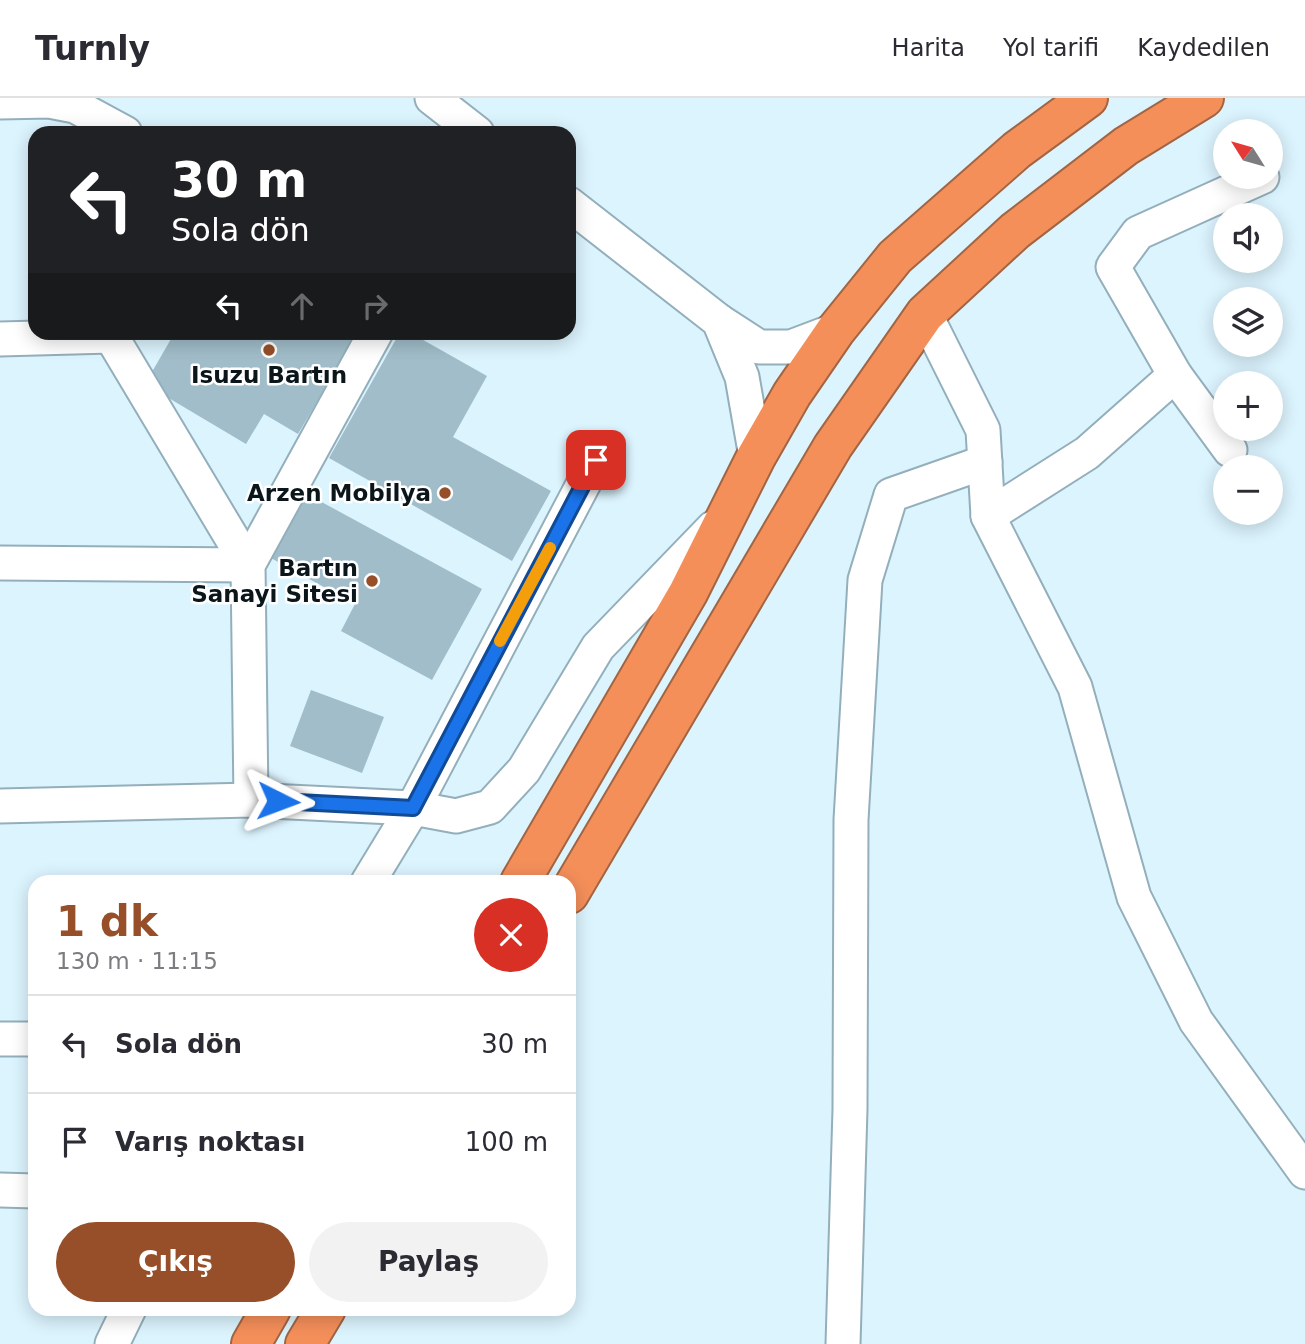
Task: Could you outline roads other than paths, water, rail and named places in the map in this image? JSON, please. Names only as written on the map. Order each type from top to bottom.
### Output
[{"type":"highway","points":[[524,875],[688,593],[755,457],[792,394],[836,330],[895,257],[1017,150],[1088,98]]},
{"type":"highway","points":[[576,882],[833,446],[925,314],[1026,223],[1126,146],[1204,98]]},
{"type":"highway","points":[[251,1344],[267,1316]]},
{"type":"highway","points":[[305,1344],[322,1316]]},
{"type":"street","points":[[432,98],[468,126]]},
{"type":"street","points":[[0,102],[49,102],[75,106],[112,126]]},
{"type":"street","points":[[1230,450],[1175,375],[1113,267],[1138,233],[1235,189]]},
{"type":"street","points":[[576,209],[719,321],[759,347],[791,347],[836,330]]},
{"type":"street","points":[[925,314],[983,430],[988,516],[1075,687],[1134,897],[1196,1021],[1305,1172]]},
{"type":"street","points":[[719,321],[741,376],[755,457]]},
{"type":"street","points":[[0,339],[28,338]]},
{"type":"street","points":[[116,340],[248,565]]},
{"type":"street","points":[[251,800],[248,565],[372,340]]},
{"type":"street","points":[[988,516],[1087,453],[1175,375]]},
{"type":"street","points":[[372,875],[413,808],[596,460]]},
{"type":"street","points":[[843,1344],[850,1109],[851,820],[865,580],[891,495],[985,462]]},
{"type":"street","points":[[0,806],[251,800],[413,808],[456,816],[490,807],[524,770],[598,647],[728,513]]},
{"type":"street","points":[[0,563],[248,565]]},
{"type":"street","points":[[0,1039],[28,1039]]},
{"type":"street","points":[[0,1190],[28,1191]]},
{"type":"street","points":[[112,1344],[126,1316]]},
{"type":"place","name":"Isuzu Bartın","points":[[269,350]]},
{"type":"place","name":"Arzen Mobilya","points":[[445,493]]},
{"type":"place","name":"Bartın Sanayi Sitesi","points":[[372,581]]}]
